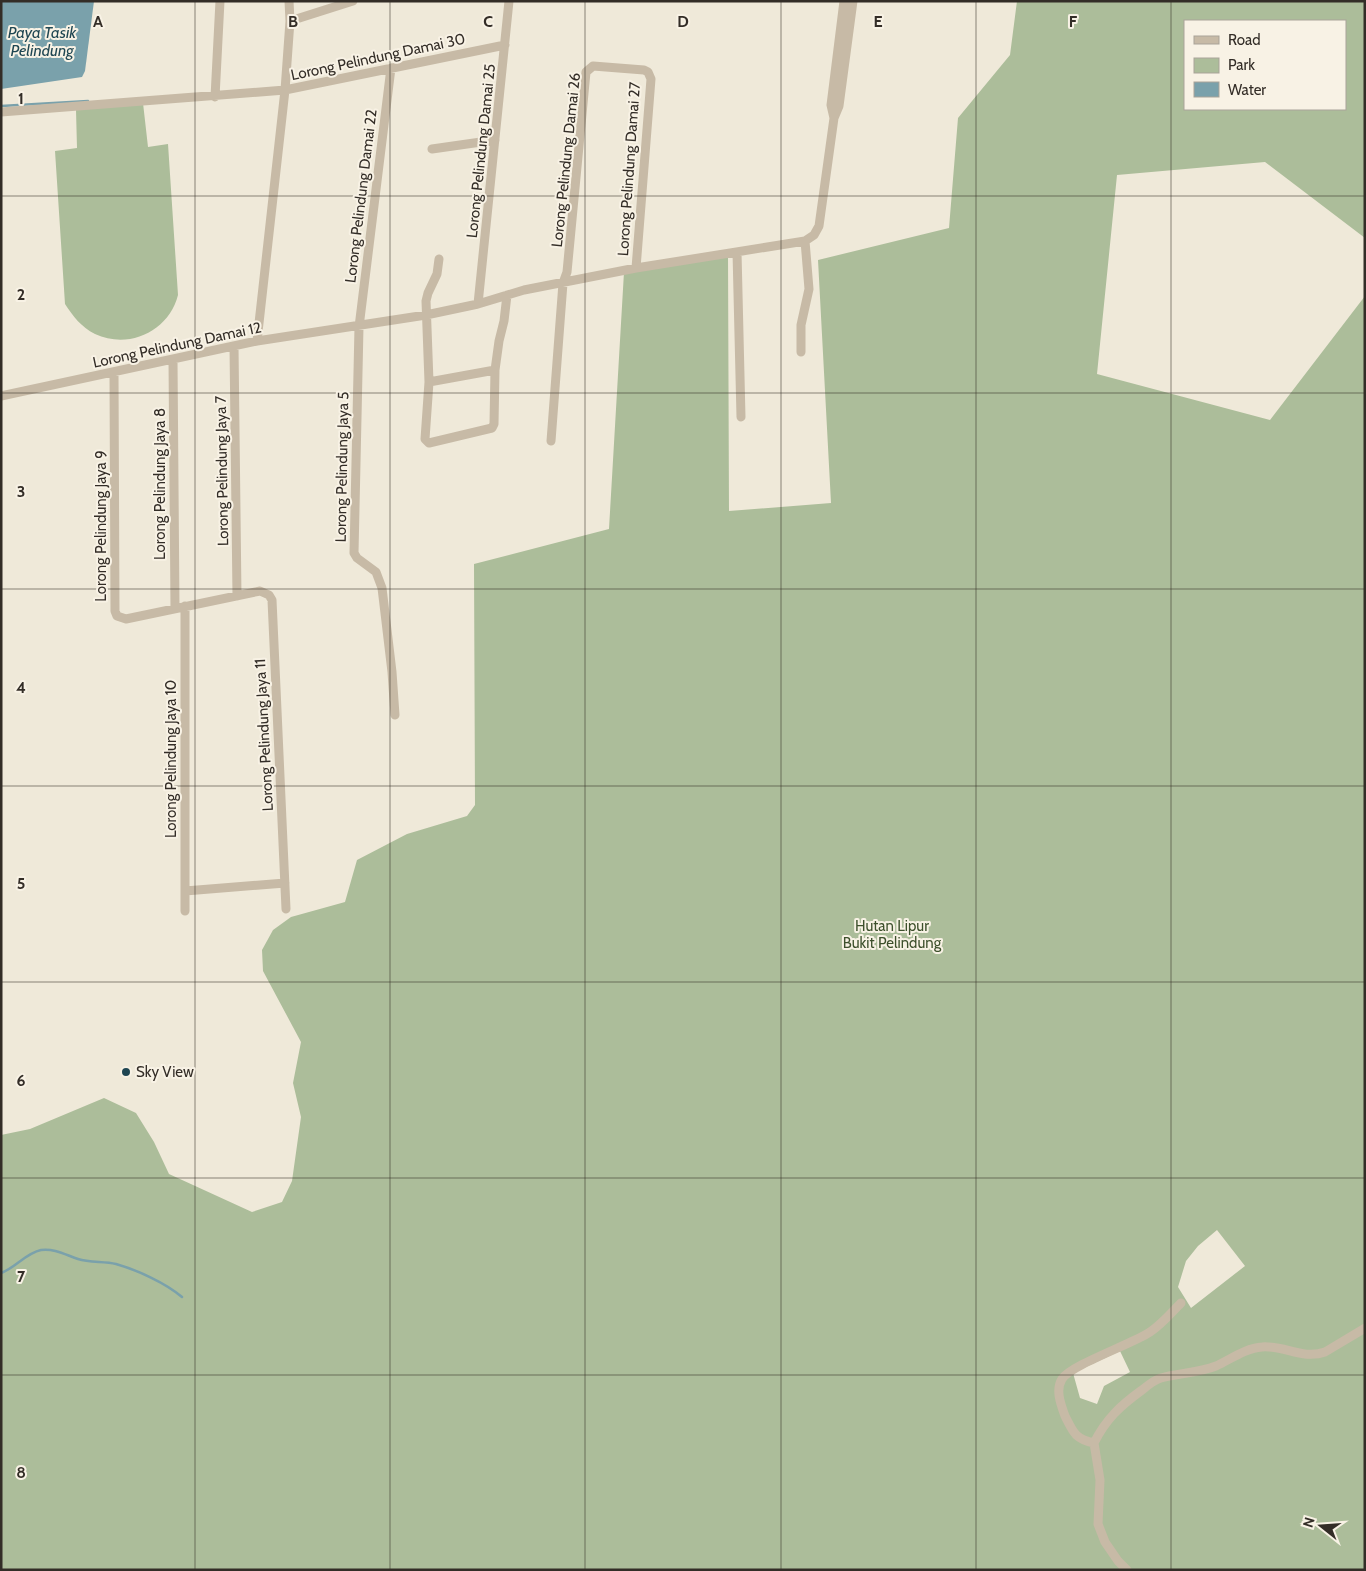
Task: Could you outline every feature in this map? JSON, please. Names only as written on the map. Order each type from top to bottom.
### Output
[{"type":"street","points":[[215,97],[220,1]]},
{"type":"street","points":[[257,342],[285,90],[290,21],[288,1]]},
{"type":"street","points":[[290,21],[353,1]]},
{"type":"street","name":"Lorong Pelindung Damai 25","points":[[478,304],[509,1]]},
{"type":"street","points":[[834,118],[831,105],[844,1]]},
{"type":"street","points":[[801,352],[801,325],[809,289],[805,241],[814,235],[819,226],[834,118],[840,106],[854,1]]},
{"type":"street","name":"Lorong Pelindung Damai 30","points":[[1,112],[215,97],[285,90],[505,45]]},
{"type":"street","name":"Lorong Pelindung Damai 26","points":[[563,283],[567,272],[588,69],[593,66],[644,70],[648,72]]},
{"type":"street","name":"Lorong Pelindung Damai 22","points":[[359,327],[392,68]]},
{"type":"street","name":"Lorong Pelindung Damai 27","points":[[636,268],[651,79],[648,72]]},
{"type":"street","points":[[432,149],[496,140]]},
{"type":"street","name":"Lorong Pelindung Damai 12","points":[[1,396],[234,346],[426,316],[478,304],[524,290],[636,268],[805,241]]},
{"type":"street","points":[[738,252],[741,417]]},
{"type":"street","points":[[439,259],[438,274],[427,297],[429,382],[425,439],[427,442],[433,443],[492,428],[495,370],[507,295]]},
{"type":"street","points":[[551,441],[563,283]]},
{"type":"street","name":"Lorong Pelindung Jaya 5","points":[[359,327],[354,553],[357,558],[376,572],[382,588],[395,714]]},
{"type":"street","name":"Lorong Pelindung Jaya 7","points":[[234,346],[237,596]]},
{"type":"street","name":"Lorong Pelindung Jaya 8","points":[[173,360],[175,608]]},
{"type":"street","points":[[429,382],[495,370]]},
{"type":"street","name":"Lorong Pelindung Jaya 9","points":[[114,372],[117,616],[126,619],[237,596]]},
{"type":"street","name":"Lorong Pelindung Jaya 11","points":[[237,596],[260,591],[269,595],[272,600],[286,909]]},
{"type":"street","name":"Lorong Pelindung Jaya 10","points":[[185,606],[185,912]]},
{"type":"street","points":[[185,891],[285,883]]},
{"type":"street","points":[[1094,1443],[1087,1442],[1074,1434],[1062,1409],[1058,1390],[1062,1378],[1073,1369],[1149,1332],[1181,1303]]},
{"type":"street","points":[[1127,1570],[1118,1561],[1105,1542],[1098,1524],[1100,1480],[1094,1443],[1102,1427],[1110,1417],[1127,1401],[1160,1379],[1194,1373],[1216,1366],[1254,1348],[1272,1346],[1293,1353],[1311,1356],[1325,1352],[1365,1328]]},
{"type":"green space","name":"Hutan Lipur Bukit Pelindung","points":[[1017,1],[1365,1],[1365,238],[1265,162],[1117,175],[1097,374],[1270,420],[1365,296],[1365,1570],[1,1570],[1,1135],[30,1129],[104,1098],[136,1113],[154,1142],[169,1174],[252,1212],[282,1202],[292,1181],[301,1117],[293,1083],[301,1042],[263,971],[262,950],[273,930],[291,917],[345,902],[357,860],[407,834],[467,816],[475,805],[474,564],[609,529],[624,272],[728,255],[729,511],[831,503],[818,260],[949,228],[958,118],[1010,55]],"holes":[[[1217,1230],[1245,1266],[1191,1308],[1178,1287],[1186,1261],[1198,1246]],[[1120,1351],[1130,1372],[1104,1386],[1097,1404],[1080,1398],[1073,1373]]]},
{"type":"green space","points":[[143,103],[148,147],[168,144],[178,295],[166,319],[157,327],[146,334],[121,340],[95,334],[81,325],[65,304],[55,151],[77,148],[76,110]]},
{"type":"water","name":"Paya Tasik Pelindung","points":[[1,1],[94,1],[85,71],[82,77],[1,89]]},
{"type":"waterway","points":[[1,106],[88,101]]},
{"type":"waterway","points":[[1,1273],[25,1257],[41,1250],[51,1250],[83,1260],[111,1263],[142,1273],[160,1282],[182,1297]]},
{"type":"place","name":"Sky View","points":[[126,1072]]}]
